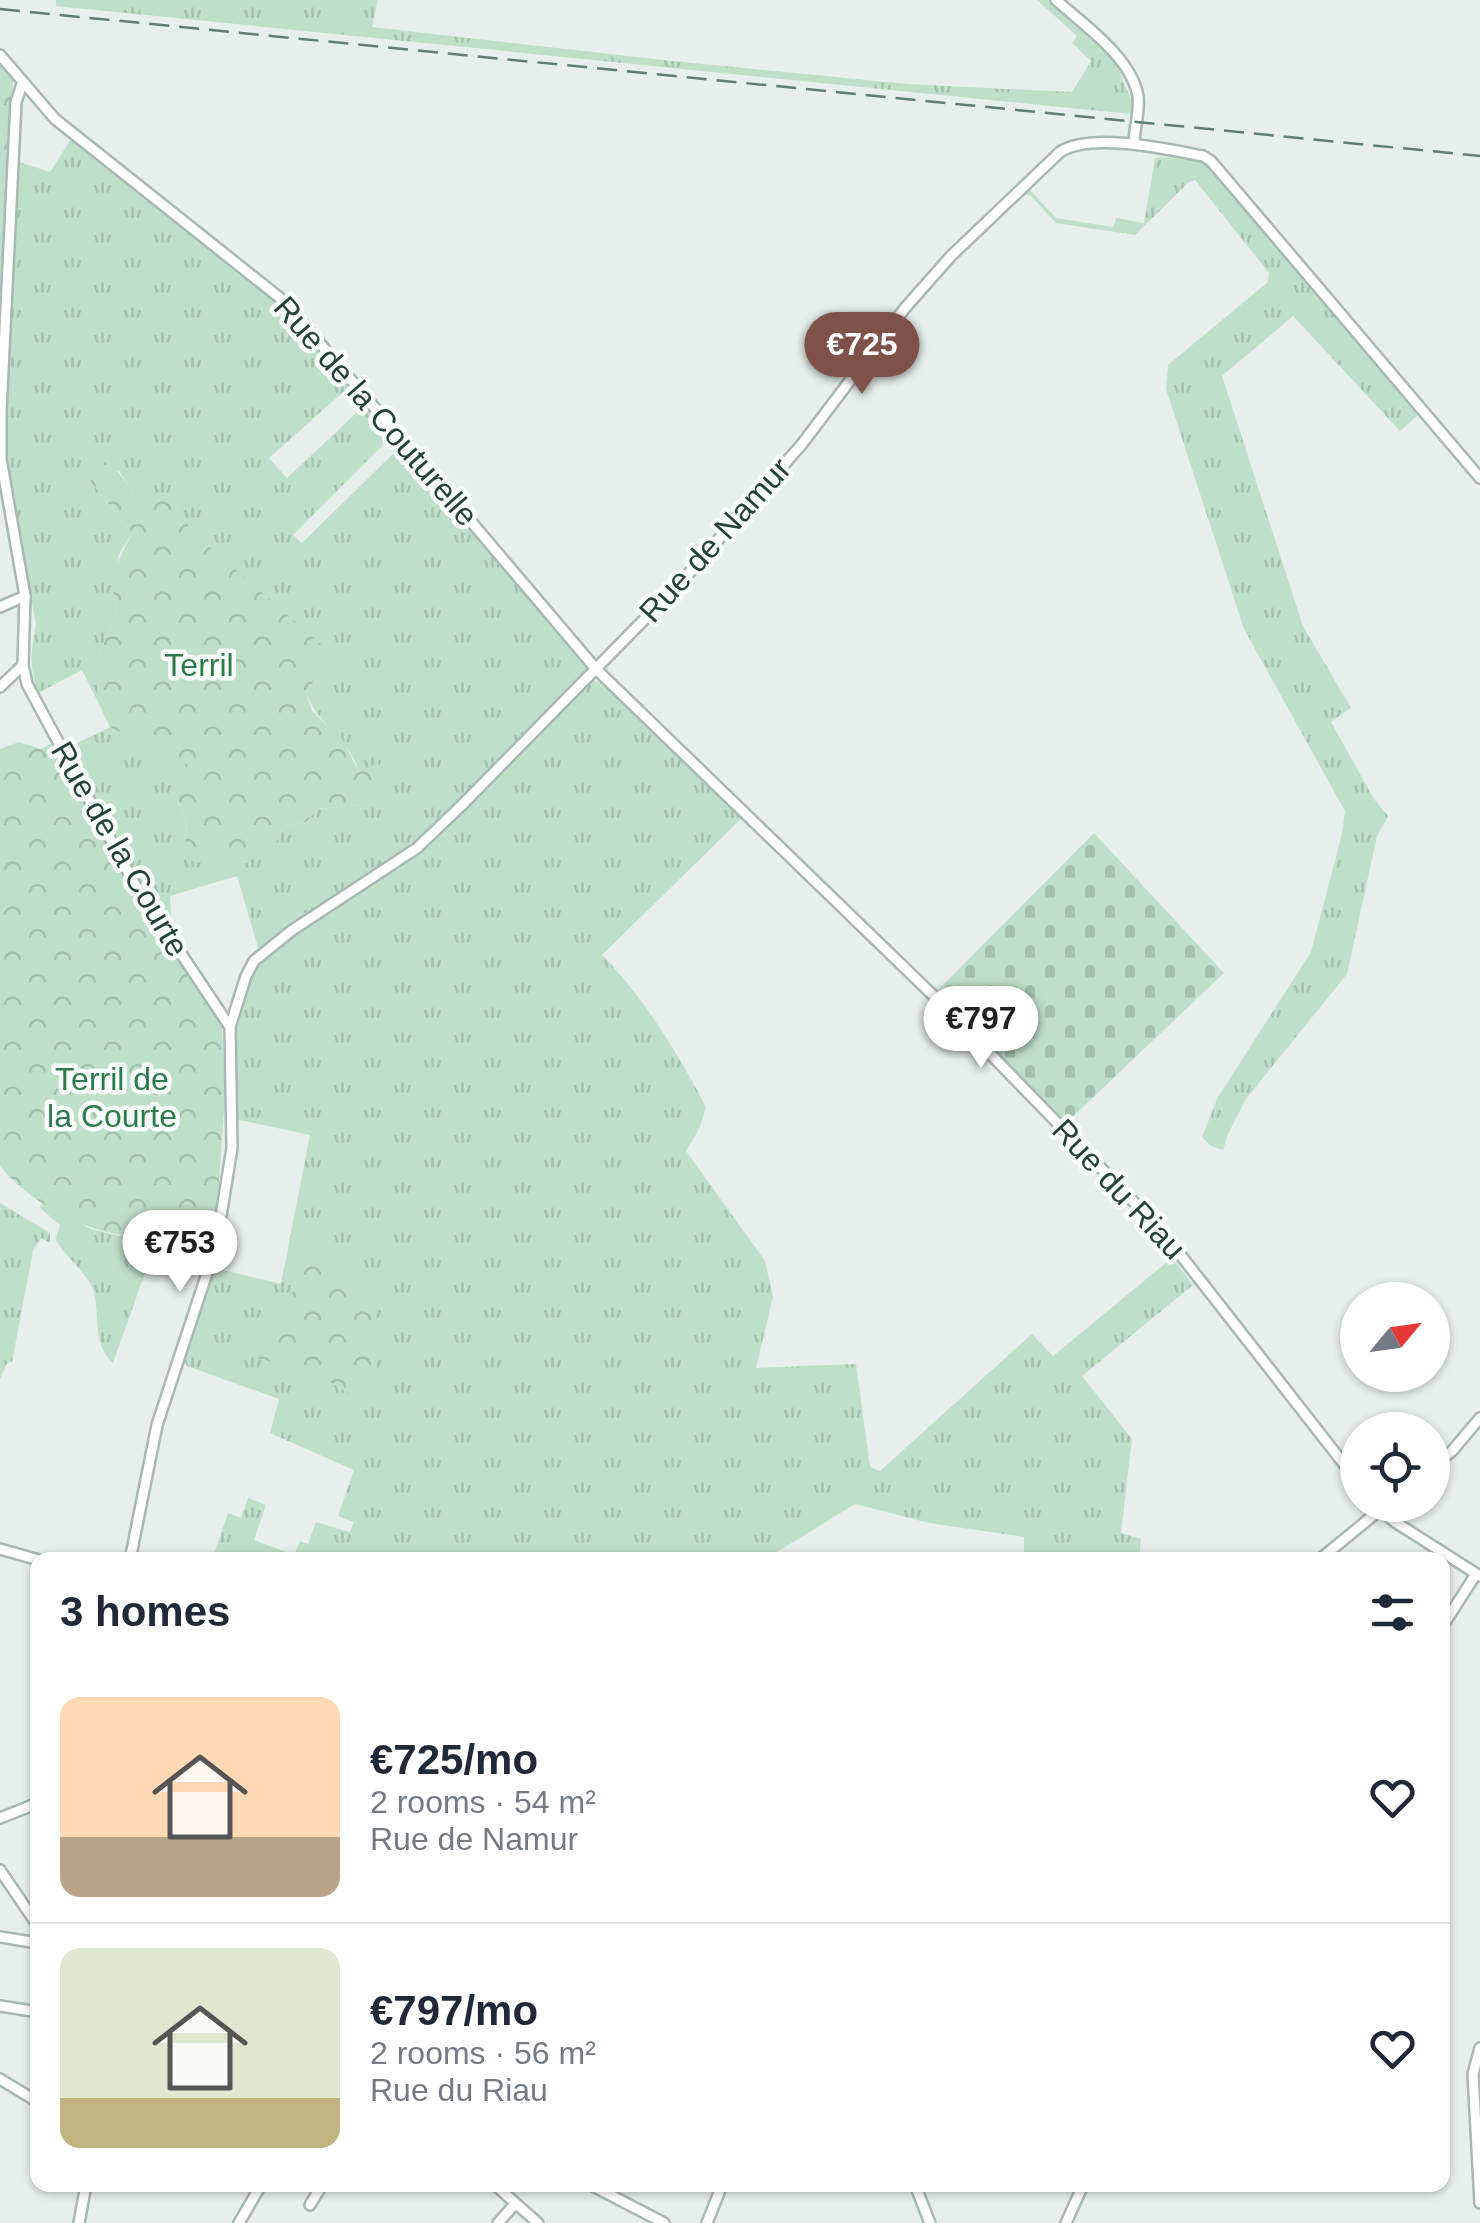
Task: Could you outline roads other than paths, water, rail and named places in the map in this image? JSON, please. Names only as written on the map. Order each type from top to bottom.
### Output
[{"type":"street","points":[[1056,0],[1130,74],[1138,98],[1134,144]]},
{"type":"street","name":"Rue de la Couturelle","points":[[0,56],[55,119],[285,302],[596,669]]},
{"type":"street","name":"Rue de la Courte","points":[[22,84],[16,102],[1,411],[3,481],[25,596],[23,665],[36,705],[134,882],[230,1027]]},
{"type":"street","name":"Rue de Namur","points":[[230,1027],[242,985],[254,961],[291,930],[417,848],[652,613],[768,485],[905,308],[974,233],[1068,147],[1090,142],[1134,144],[1203,156],[1218,168],[1480,478]]},
{"type":"street","points":[[0,607],[25,596]]},
{"type":"street","points":[[0,686],[23,665]]},
{"type":"street","name":"Rue du Riau","points":[[596,669],[958,1020],[1161,1230],[1340,1459]]},
{"type":"street","points":[[132,1552],[157,1426],[222,1216],[232,1148],[230,1027]]},
{"type":"street","points":[[1450,1453],[1480,1418]]},
{"type":"street","points":[[1331,1552],[1364,1522]]},
{"type":"street","points":[[1402,1522],[1445,1552]]},
{"type":"street","points":[[0,1550],[30,1558]]},
{"type":"street","points":[[1450,1556],[1478,1575],[1450,1615]]},
{"type":"street","points":[[0,1818],[30,1807]]},
{"type":"street","points":[[0,1870],[30,1914]]},
{"type":"street","points":[[0,1937],[30,1942]]},
{"type":"street","points":[[0,2006],[30,2011]]},
{"type":"street","points":[[1480,2048],[1473,2074],[1480,2202]]},
{"type":"street","points":[[0,2079],[30,2097]]},
{"type":"street","points":[[79,2223],[85,2192]]},
{"type":"street","points":[[239,2223],[257,2192]]},
{"type":"street","points":[[310,2205],[318,2192]]},
{"type":"street","points":[[502,2192],[538,2223]]},
{"type":"street","points":[[604,2192],[664,2223]]},
{"type":"street","points":[[708,2223],[719,2192]]},
{"type":"street","points":[[918,2192],[930,2223]]},
{"type":"street","points":[[1066,2223],[1079,2192]]},
{"type":"street","points":[[498,2223],[515,2204]]},
{"type":"railway","points":[[0,9],[1480,156]]},
{"type":"park label","name":"Terril","points":[[199,665]]},
{"type":"park label","name":"Terril de la Courte","points":[[112,1098]]}]
